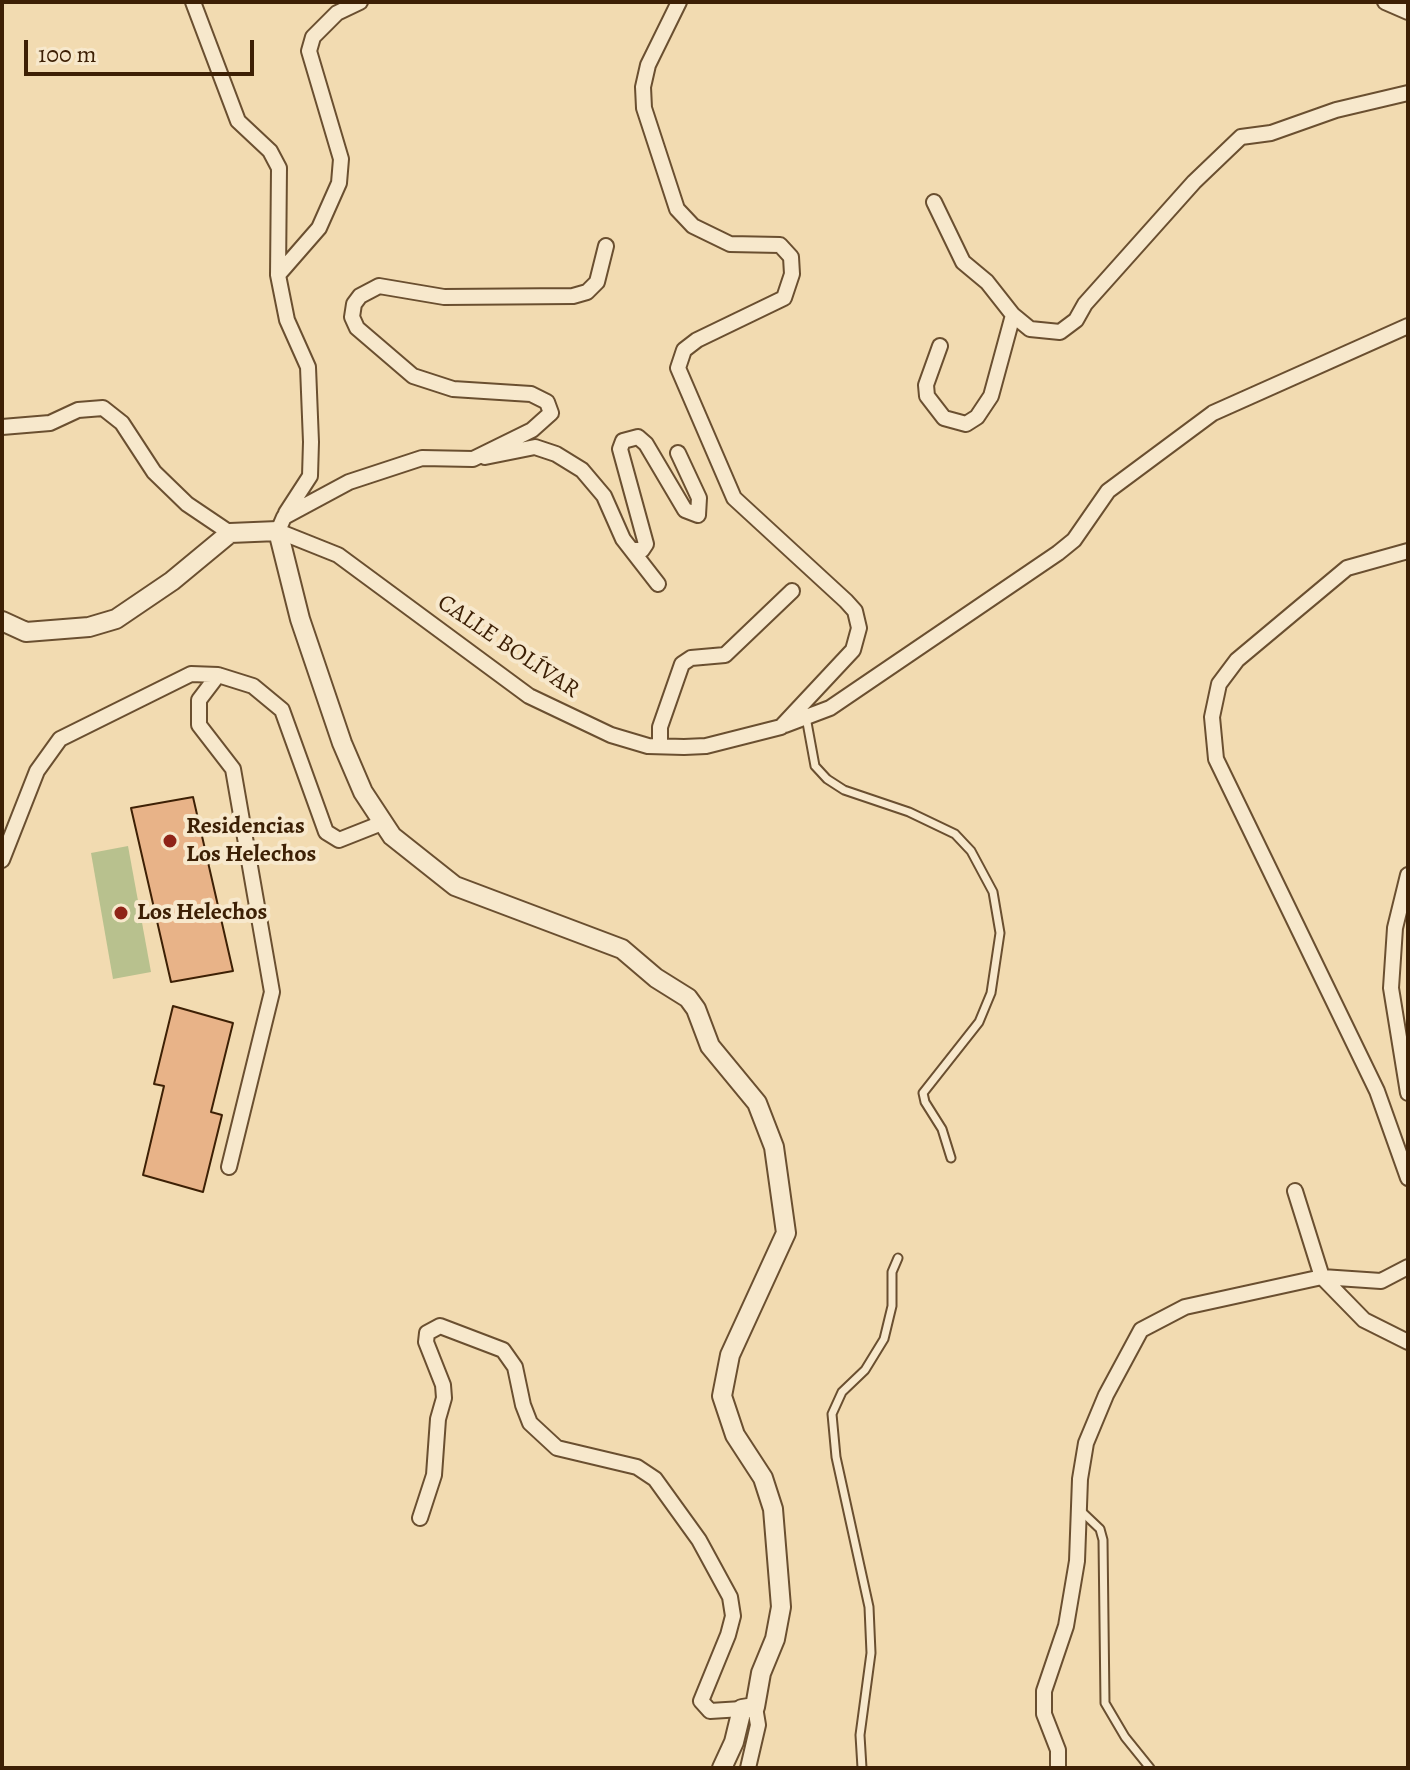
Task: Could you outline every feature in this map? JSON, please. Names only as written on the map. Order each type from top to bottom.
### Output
[{"type":"street","points":[[193,2],[238,121],[270,151],[279,168],[278,275],[287,320],[308,367],[311,442],[310,476],[281,524],[300,619],[337,730],[363,792],[382,823],[455,886],[622,949],[656,978],[682,993],[696,1009],[710,1046],[737,1076],[767,1121],[786,1233],[730,1355],[722,1396],[735,1435],[763,1478],[773,1509],[781,1607],[775,1639],[722,1768]]},
{"type":"street","points":[[278,275],[319,228],[339,183],[341,159],[309,51],[313,37],[337,13],[360,2]]},
{"type":"street","points":[[679,2],[648,65],[643,87],[644,108],[677,209],[693,226],[730,244],[757,242],[780,245],[791,257],[792,274],[784,298],[697,340],[684,350],[678,368],[734,498],[846,601],[855,611],[859,628],[853,650],[781,727]]},
{"type":"street","points":[[1385,2],[1408,12]]},
{"type":"street","points":[[934,202],[963,262],[987,282],[1013,315],[1030,329],[1060,332],[1076,320],[1085,304],[1194,182],[1241,137],[1271,133],[1336,110],[1408,93]]},
{"type":"street","points":[[473,459],[545,420],[551,413],[547,402],[531,394],[453,389],[413,376],[357,328],[352,317],[354,304],[369,289],[379,286],[444,297],[535,299],[573,296],[587,292],[597,282],[606,246]]},
{"type":"street","points":[[940,346],[926,385],[927,396],[944,418],[966,424],[977,417],[991,396],[1013,315]]},
{"type":"street","name":"CALLE BOLÍVAR","points":[[230,533],[281,524],[338,555],[529,696],[611,735],[660,746],[706,746],[781,727],[842,700],[1058,553],[1074,540],[1108,491],[1213,413],[1408,326]]},
{"type":"street","points":[[2,427],[50,423],[78,410],[103,408],[122,423],[154,472],[187,504],[230,533],[172,581],[116,619],[89,627],[26,632],[2,621]]},
{"type":"street","points":[[632,550],[642,550],[646,544],[620,449],[623,441],[638,437],[646,444],[685,510],[698,515],[699,498],[678,453]]},
{"type":"street","points":[[281,524],[374,471],[422,458],[473,459],[535,447],[556,454],[582,470],[604,496],[623,539],[658,584]]},
{"type":"street","points":[[1408,551],[1347,568],[1237,660],[1219,684],[1212,717],[1216,759],[1377,1091],[1408,1178]]},
{"type":"street","points":[[660,746],[660,727],[682,664],[691,658],[725,655],[792,591]]},
{"type":"street","points":[[2,860],[37,771],[60,739],[191,674],[218,675],[253,686],[282,710],[326,832],[339,840],[382,823]]},
{"type":"street","points":[[218,675],[199,700],[199,725],[233,769],[272,992],[229,1167]]},
{"type":"street","points":[[1408,875],[1395,928],[1391,988],[1408,1093]]},
{"type":"street","points":[[1295,1191],[1322,1277],[1364,1320],[1408,1342]]},
{"type":"street","points":[[1058,1768],[1058,1750],[1044,1714],[1044,1691],[1066,1626],[1077,1561],[1078,1509],[1086,1443],[1106,1395],[1141,1330],[1185,1307],[1322,1277],[1381,1281],[1408,1267]]},
{"type":"street","points":[[420,1518],[434,1475],[438,1419],[444,1398],[443,1385],[426,1342],[427,1333],[440,1326],[503,1350],[515,1367],[530,1423],[557,1448],[576,1456],[637,1467],[655,1479],[699,1540],[730,1597],[733,1616],[728,1635],[711,1670],[701,1701],[710,1711],[749,1708]]},
{"type":"street","points":[[748,1768],[758,1725],[749,1708]]},
{"type":"lane","points":[[806,717],[815,766],[827,779],[844,790],[909,812],[955,834],[971,851],[993,892],[1000,933],[991,993],[979,1022],[923,1093],[925,1102],[942,1129],[951,1158]]},
{"type":"lane","points":[[862,1768],[860,1735],[871,1653],[869,1607],[836,1457],[832,1414],[842,1392],[865,1370],[884,1339],[892,1306],[892,1272],[898,1258]]},
{"type":"lane","points":[[1078,1509],[1100,1529],[1103,1540],[1105,1703],[1125,1737],[1150,1768]]},
{"type":"green space","name":"Los Helechos","points":[[128,846],[151,972],[113,979],[91,853]]},
{"type":"building","points":[[193,797],[233,971],[171,982],[131,808]]},
{"type":"building","points":[[173,1006],[233,1023],[211,1112],[222,1115],[203,1192],[143,1175],[164,1086],[154,1084]]},
{"type":"place","name":"Residencias Los Helechos","points":[[170,841]]},
{"type":"place","name":"Los Helechos","points":[[121,913]]}]
